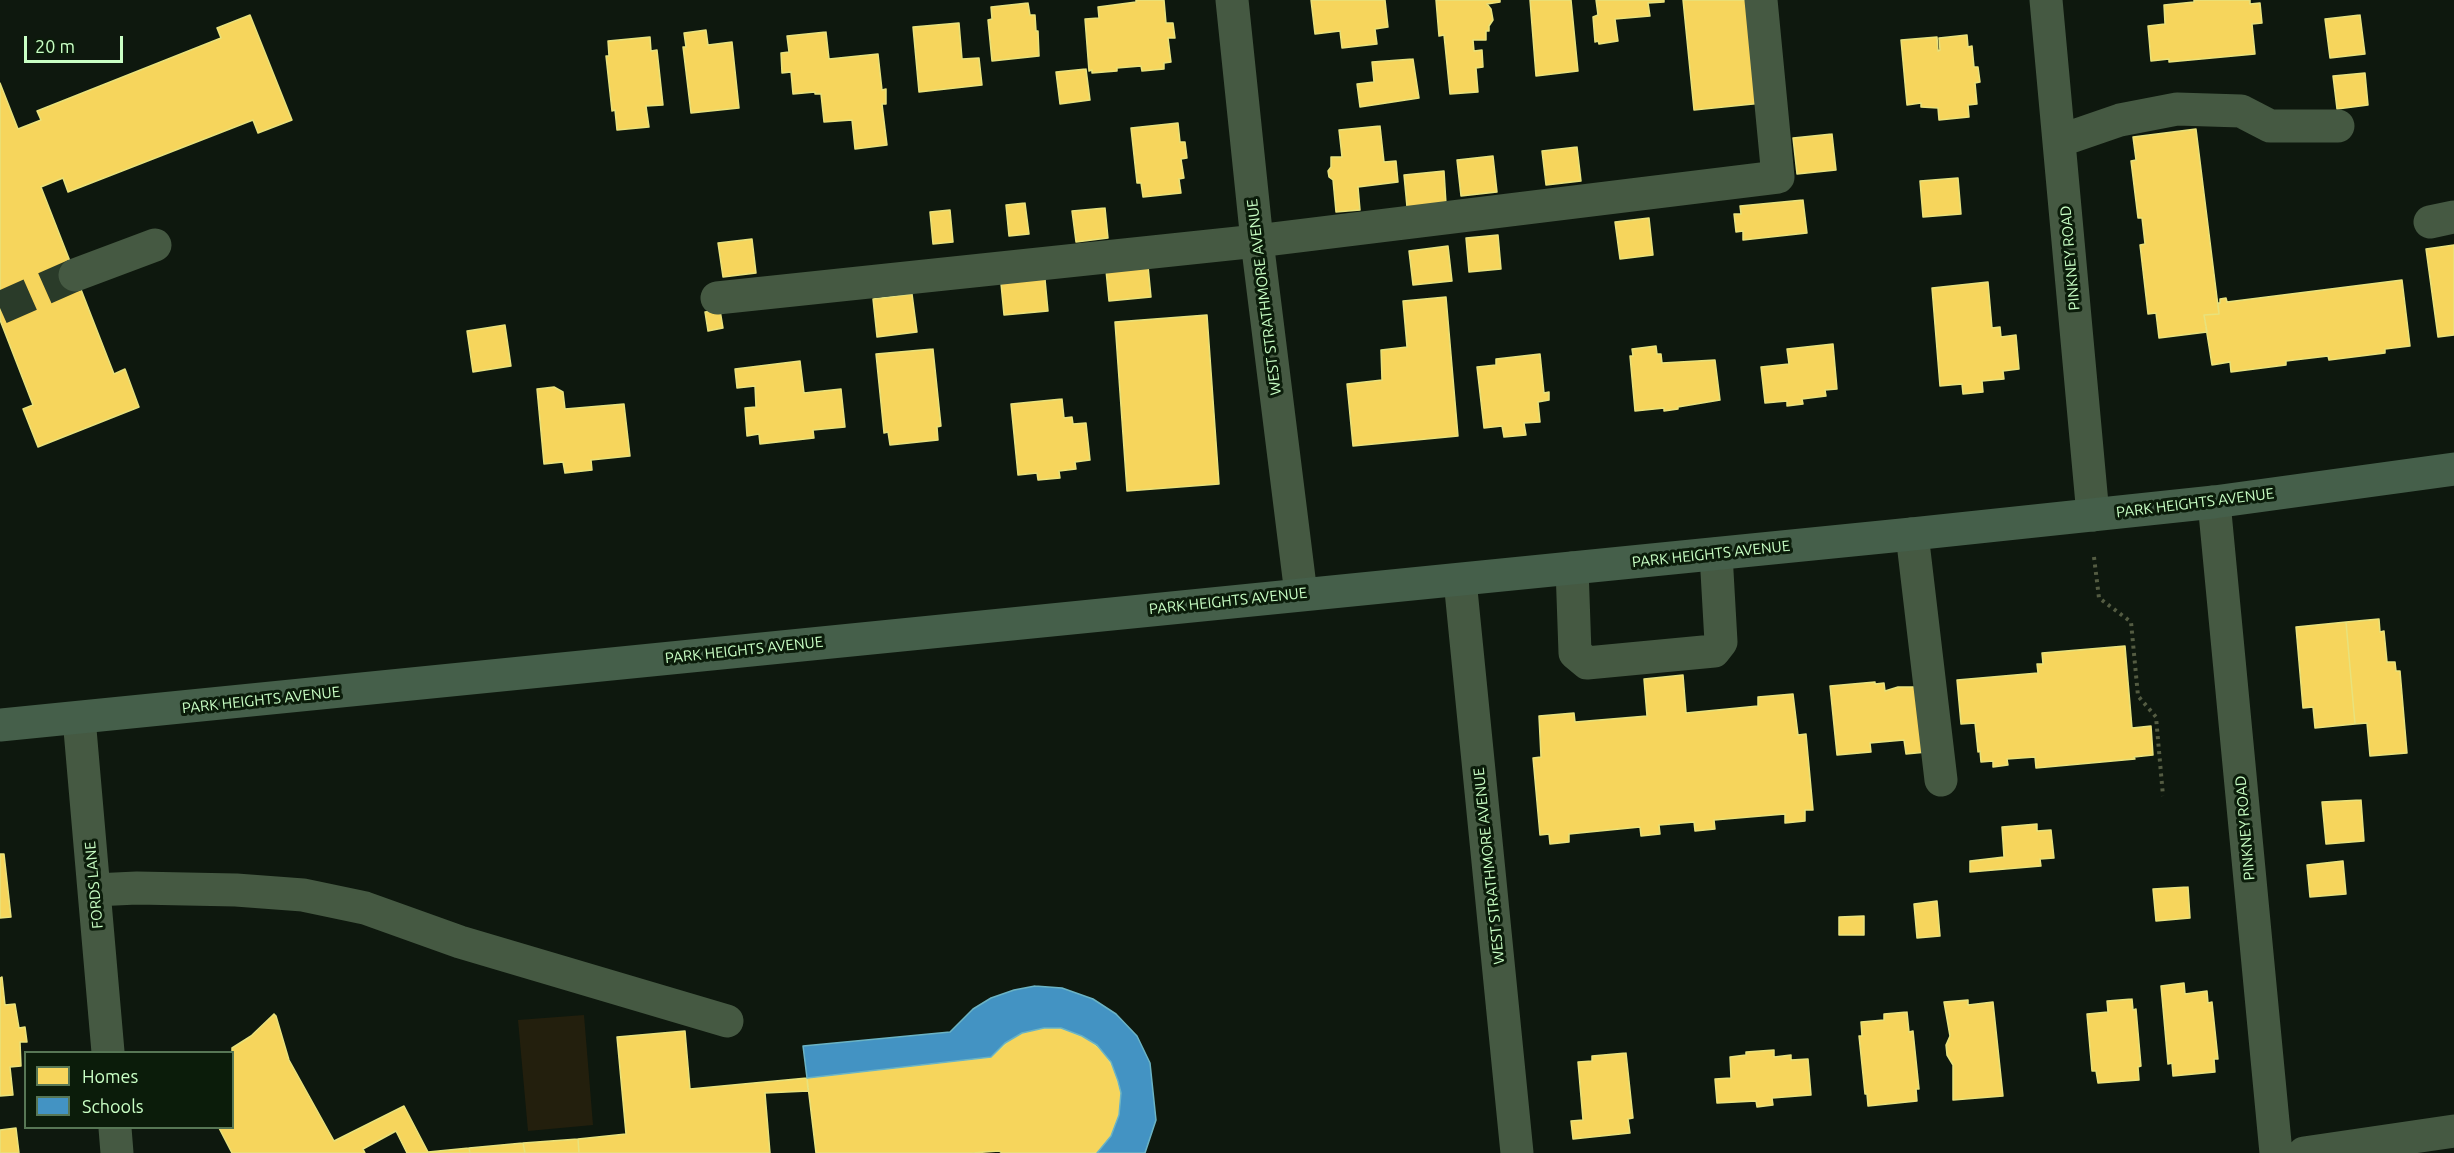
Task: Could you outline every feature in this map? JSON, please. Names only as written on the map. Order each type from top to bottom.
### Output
[{"type":"main road","name":"PARK HEIGHTS AVENUE","points":[[0,725],[1912,534],[2214,502],[2454,469]]},
{"type":"street","name":"WEST STRATHMORE AVENUE","points":[[1232,0],[1257,241],[1301,594]]},
{"type":"street","points":[[717,298],[1257,241],[1778,177],[1761,0]]},
{"type":"street","name":"PINKNEY ROAD","points":[[2046,0],[2093,515]]},
{"type":"street","points":[[2059,141],[2120,120],[2177,110],[2241,111],[2270,126],[2338,126]]},
{"type":"street","points":[[75,275],[155,245]]},
{"type":"street","name":"PINKNEY ROAD","points":[[2214,502],[2276,1153]]},
{"type":"street","points":[[1912,534],[1941,780]]},
{"type":"street","points":[[1572,568],[1575,653],[1587,663],[1714,651],[1721,642],[1716,554]]},
{"type":"street","name":"WEST STRATHMORE AVENUE","points":[[1460,580],[1517,1153]]},
{"type":"street","name":"FORDS LANE","points":[[79,718],[108,1051]]},
{"type":"street","points":[[94,890],[137,888],[236,890],[303,895],[365,908],[460,942],[727,1021]]},
{"type":"street","points":[[115,1129],[117,1153]]},
{"type":"street","points":[[2304,1153],[2454,1131]]},
{"type":"path","points":[[2094,557],[2098,598],[2131,622],[2138,696],[2156,717],[2163,796]]},
{"type":"shaded area","points":[[584,1015],[593,1125],[528,1131],[518,1020]]},
{"type":"building: Homes","points":[[1136,0],[1164,0],[1166,23],[1173,23],[1175,38],[1168,38],[1171,62],[1164,63],[1164,69],[1142,71],[1141,66],[1092,73],[1092,70],[1089,71],[1085,19],[1099,18],[1098,7],[1136,2]]},
{"type":"building: Homes","points":[[1311,0],[1385,0],[1388,27],[1375,29],[1377,44],[1342,48],[1340,31],[1315,34]]},
{"type":"building: Homes","points":[[1436,0],[1500,0],[1500,2],[1487,4],[1491,9],[1493,20],[1489,31],[1486,31],[1486,40],[1473,40],[1474,51],[1482,50],[1483,67],[1476,68],[1478,92],[1450,94],[1444,35],[1439,36]]},
{"type":"building: Homes","points":[[1530,0],[1571,0],[1578,71],[1536,76]]},
{"type":"building: Homes","points":[[1596,0],[1664,0],[1664,2],[1648,3],[1650,16],[1615,19],[1618,41],[1599,44],[1598,41],[1595,42],[1593,17],[1598,15]]},
{"type":"building: Homes","points":[[1683,0],[1751,0],[1763,103],[1694,110]]},
{"type":"building: Homes","points":[[2194,0],[2250,0],[2250,4],[2260,3],[2262,23],[2252,24],[2255,54],[2169,62],[2169,59],[2151,61],[2148,26],[2165,24],[2164,5],[2194,2]]},
{"type":"building: Homes","points":[[1028,3],[1030,15],[1035,15],[1039,56],[992,61],[988,20],[992,19],[991,7]]},
{"type":"building: Homes","points":[[250,15],[292,120],[258,133],[253,120],[68,192],[63,178],[41,187],[114,374],[125,369],[139,407],[38,447],[23,409],[33,405],[0,320],[0,83],[18,129],[41,120],[37,111],[221,38],[217,28]]},
{"type":"building: Homes","points":[[2360,15],[2365,54],[2330,58],[2325,19]]},
{"type":"building: Homes","points":[[959,23],[962,59],[979,58],[982,85],[919,92],[913,27]]},
{"type":"building: Homes","points":[[706,30],[708,45],[732,42],[739,108],[691,113],[683,47],[686,47],[684,33]]},
{"type":"building: Homes","points":[[826,32],[829,59],[878,54],[882,90],[886,89],[886,104],[882,104],[887,145],[855,149],[852,120],[824,122],[821,94],[815,94],[815,92],[793,94],[791,72],[782,73],[781,53],[789,52],[787,36]]},
{"type":"building: Homes","points":[[1967,35],[1968,47],[1972,46],[1974,67],[1978,67],[1980,82],[1975,83],[1977,104],[1968,105],[1969,117],[1939,120],[1938,108],[1921,107],[1921,103],[1907,105],[1901,40],[1937,37],[1938,51],[1940,50],[1939,38]]},
{"type":"building: Homes","points":[[650,37],[651,51],[657,50],[663,105],[646,106],[649,127],[617,130],[615,110],[612,111],[606,56],[609,56],[608,41]]},
{"type":"building: Homes","points":[[1413,59],[1419,98],[1360,107],[1357,84],[1374,82],[1372,62]]},
{"type":"building: Homes","points":[[1086,69],[1090,100],[1060,104],[1056,72]]},
{"type":"building: Homes","points":[[2365,73],[2368,105],[2337,109],[2333,76]]},
{"type":"building: Homes","points":[[1178,123],[1180,142],[1185,142],[1187,158],[1181,159],[1184,178],[1179,179],[1181,193],[1143,197],[1141,183],[1137,183],[1131,128]]},
{"type":"building: Homes","points":[[1380,126],[1384,162],[1396,161],[1398,182],[1358,187],[1360,210],[1336,212],[1333,180],[1329,177],[1328,171],[1331,167],[1331,157],[1342,157],[1339,130]]},
{"type":"building: Homes","points":[[2196,129],[2219,314],[2204,315],[2207,332],[2159,338],[2156,313],[2148,314],[2140,245],[2145,244],[2142,218],[2138,218],[2131,161],[2136,160],[2133,137]]},
{"type":"building: Homes","points":[[1832,134],[1836,170],[1797,174],[1793,138]]},
{"type":"building: Homes","points":[[1577,147],[1581,181],[1546,185],[1542,151]]},
{"type":"building: Homes","points":[[1493,156],[1497,192],[1461,196],[1457,160]]},
{"type":"building: Homes","points":[[1444,171],[1446,204],[1407,207],[1404,175]]},
{"type":"building: Homes","points":[[1958,178],[1961,214],[1923,217],[1920,181]]},
{"type":"building: Homes","points":[[1803,200],[1807,233],[1743,240],[1743,231],[1736,232],[1734,214],[1741,214],[1740,206]]},
{"type":"building: Homes","points":[[1025,203],[1029,234],[1009,236],[1006,205]]},
{"type":"building: Homes","points":[[1105,208],[1108,238],[1076,242],[1072,211]]},
{"type":"building: Homes","points":[[950,210],[953,242],[933,244],[930,212]]},
{"type":"building: Homes","points":[[1649,218],[1653,255],[1620,259],[1615,222]]},
{"type":"building: Homes","points":[[1498,235],[1501,269],[1469,272],[1466,238]]},
{"type":"building: Homes","points":[[752,239],[756,273],[723,277],[718,243]]},
{"type":"building: Homes","points":[[2454,245],[2454,335],[2438,337],[2426,249]]},
{"type":"building: Homes","points":[[1448,246],[1452,281],[1413,285],[1409,251]]},
{"type":"building: Homes","points":[[1147,256],[1151,297],[1109,301],[1105,260]]},
{"type":"building: Homes","points":[[1044,269],[1048,311],[1004,315],[1000,273]]},
{"type":"building: Homes","points":[[2402,280],[2410,346],[2385,349],[2385,353],[2329,360],[2328,356],[2286,361],[2286,365],[2231,372],[2230,362],[2212,365],[2204,315],[2219,314],[2220,299],[2226,298],[2227,302]]},
{"type":"building: Homes","points":[[1988,282],[1992,328],[2000,327],[2001,337],[2016,335],[2019,369],[2003,371],[2004,379],[1982,381],[1983,392],[1963,394],[1962,384],[1940,386],[1932,288]]},
{"type":"building: Homes","points":[[912,294],[917,332],[877,337],[873,299]]},
{"type":"building: Homes","points":[[1446,297],[1458,436],[1353,446],[1347,384],[1382,380],[1381,350],[1407,347],[1403,301]]},
{"type":"building: Homes","points":[[720,310],[723,328],[708,331],[705,312]]},
{"type":"building: Homes","points":[[1207,315],[1219,484],[1127,491],[1115,322]]},
{"type":"building: Homes","points":[[505,325],[511,366],[473,372],[467,331]]},
{"type":"building: Homes","points":[[1833,344],[1837,389],[1825,390],[1826,396],[1802,399],[1803,404],[1787,406],[1787,401],[1765,403],[1761,367],[1789,364],[1787,349]]},
{"type":"building: Homes","points":[[1656,346],[1657,354],[1661,354],[1662,363],[1715,360],[1720,400],[1664,411],[1664,408],[1635,411],[1630,356],[1633,356],[1632,349]]},
{"type":"building: Homes","points":[[933,349],[941,426],[937,427],[938,440],[890,445],[888,432],[884,433],[876,354]]},
{"type":"building: Homes","points":[[1540,354],[1544,393],[1549,392],[1549,400],[1538,402],[1540,422],[1524,423],[1526,435],[1504,437],[1502,426],[1484,428],[1477,367],[1496,365],[1496,359]]},
{"type":"building: Homes","points":[[800,361],[804,393],[841,389],[845,427],[813,430],[814,438],[760,444],[759,434],[747,436],[745,408],[756,407],[755,386],[737,388],[735,369]]},
{"type":"building: Homes","points":[[554,387],[563,392],[565,409],[624,404],[630,456],[591,460],[592,470],[565,473],[563,462],[544,464],[537,389]]},
{"type":"building: Homes","points":[[1062,399],[1064,418],[1072,417],[1073,424],[1086,423],[1090,460],[1075,462],[1076,469],[1059,471],[1060,478],[1038,480],[1037,473],[1018,475],[1011,404]]},
{"type":"building: Homes","points":[[2379,619],[2380,632],[2384,631],[2387,662],[2395,662],[2396,671],[2400,671],[2407,753],[2370,756],[2367,723],[2355,724],[2346,622]]},
{"type":"building: Homes","points":[[2346,622],[2355,724],[2315,728],[2313,707],[2303,708],[2296,627]]},
{"type":"building: Homes","points":[[2125,646],[2132,728],[2151,726],[2153,755],[2134,757],[2135,759],[2036,768],[2035,757],[2007,759],[2008,765],[1993,767],[1993,761],[1981,762],[1975,723],[1961,724],[1957,680],[2038,673],[2037,664],[2043,664],[2042,653]]},
{"type":"building: Homes","points":[[1683,675],[1686,713],[1758,706],[1758,697],[1793,694],[1798,735],[1806,734],[1813,810],[1805,810],[1805,821],[1785,823],[1785,814],[1714,820],[1715,829],[1695,831],[1694,822],[1659,825],[1660,834],[1641,836],[1640,827],[1569,834],[1569,842],[1550,844],[1549,834],[1540,835],[1533,758],[1541,757],[1539,716],[1574,713],[1575,722],[1647,716],[1644,679]]},
{"type":"building: Homes","points":[[1875,682],[1875,684],[1884,683],[1885,691],[1898,687],[1925,687],[1927,752],[1906,754],[1904,740],[1870,743],[1871,752],[1837,755],[1830,686]]},
{"type":"building: Homes","points":[[2361,800],[2364,841],[2326,844],[2322,802]]},
{"type":"building: Homes","points":[[2037,824],[2037,831],[2051,830],[2054,858],[2040,859],[2041,866],[1970,872],[1970,861],[2004,857],[2002,827]]},
{"type":"building: Homes","points":[[0,854],[4,854],[11,917],[0,918]]},
{"type":"building: Homes","points":[[2343,861],[2346,894],[2310,897],[2307,865]]},
{"type":"building: Homes","points":[[2188,887],[2190,918],[2156,921],[2153,889]]},
{"type":"building: Homes","points":[[1937,901],[1940,936],[1917,938],[1914,904]]},
{"type":"building: Homes","points":[[1864,916],[1864,935],[1839,935],[1839,917]]},
{"type":"building: Homes","points":[[2,977],[5,1005],[15,1004],[19,1028],[25,1027],[27,1042],[20,1042],[21,1066],[10,1067],[13,1095],[0,1096],[0,978]]},
{"type":"building: Homes","points":[[2184,983],[2185,994],[2207,991],[2208,1003],[2212,1002],[2218,1059],[2214,1059],[2215,1072],[2173,1076],[2172,1063],[2168,1064],[2161,986]]},
{"type":"building: Homes","points":[[2132,999],[2133,1010],[2136,1009],[2141,1066],[2138,1067],[2139,1080],[2098,1083],[2096,1071],[2092,1071],[2087,1014],[2108,1012],[2107,1001]]},
{"type":"building: Homes","points":[[1968,1000],[1968,1005],[1993,1002],[2003,1096],[1953,1100],[1953,1065],[1947,1055],[1946,1045],[1950,1036],[1944,1002]]},
{"type":"building: Homes","points":[[1907,1012],[1909,1032],[1913,1031],[1919,1089],[1916,1089],[1917,1101],[1868,1106],[1859,1036],[1862,1036],[1861,1022],[1884,1020],[1884,1014]]},
{"type":"building: Homes","points":[[274,1014],[276,1016],[289,1060],[334,1141],[404,1106],[428,1152],[469,1148],[470,1153],[407,1153],[396,1131],[363,1149],[365,1153],[232,1153],[220,1129],[234,1129],[234,1051],[232,1048],[251,1036]]},
{"type":"building: Homes","points":[[1061,1028],[1086,1038],[1104,1052],[1114,1069],[1121,1093],[1119,1115],[1111,1136],[1097,1153],[1002,1153],[999,1151],[816,1153],[807,1078],[991,1057],[1011,1039],[1026,1031]]},
{"type":"building: Homes","points":[[685,1031],[690,1089],[807,1078],[808,1091],[765,1093],[770,1153],[579,1153],[578,1139],[626,1134],[617,1037]]},
{"type":"building: Homes","points":[[1774,1050],[1774,1057],[1791,1055],[1791,1060],[1808,1059],[1811,1095],[1772,1098],[1773,1105],[1757,1107],[1756,1101],[1717,1103],[1715,1079],[1731,1078],[1730,1057],[1746,1055],[1746,1052]]},
{"type":"building: Homes","points":[[1626,1053],[1633,1118],[1628,1119],[1630,1133],[1573,1139],[1571,1121],[1583,1120],[1578,1062],[1592,1061],[1592,1056]]},
{"type":"building: Homes","points":[[16,1128],[19,1153],[0,1153],[0,1130]]},
{"type":"building: Homes","points":[[578,1139],[579,1153],[525,1153],[523,1143]]},
{"type":"building: Homes","points":[[523,1143],[525,1153],[470,1153],[469,1148]]},
{"type":"building: Schools","points":[[1035,986],[1062,988],[1093,999],[1116,1014],[1137,1036],[1150,1063],[1156,1120],[1145,1153],[1097,1153],[1111,1136],[1119,1115],[1121,1093],[1118,1081],[1111,1062],[1097,1045],[1061,1028],[1044,1028],[1022,1033],[1005,1043],[991,1057],[807,1078],[803,1046],[950,1032],[973,1009],[991,998]]},
{"type":"tunnel","points":[[0,308],[75,275]]}]
